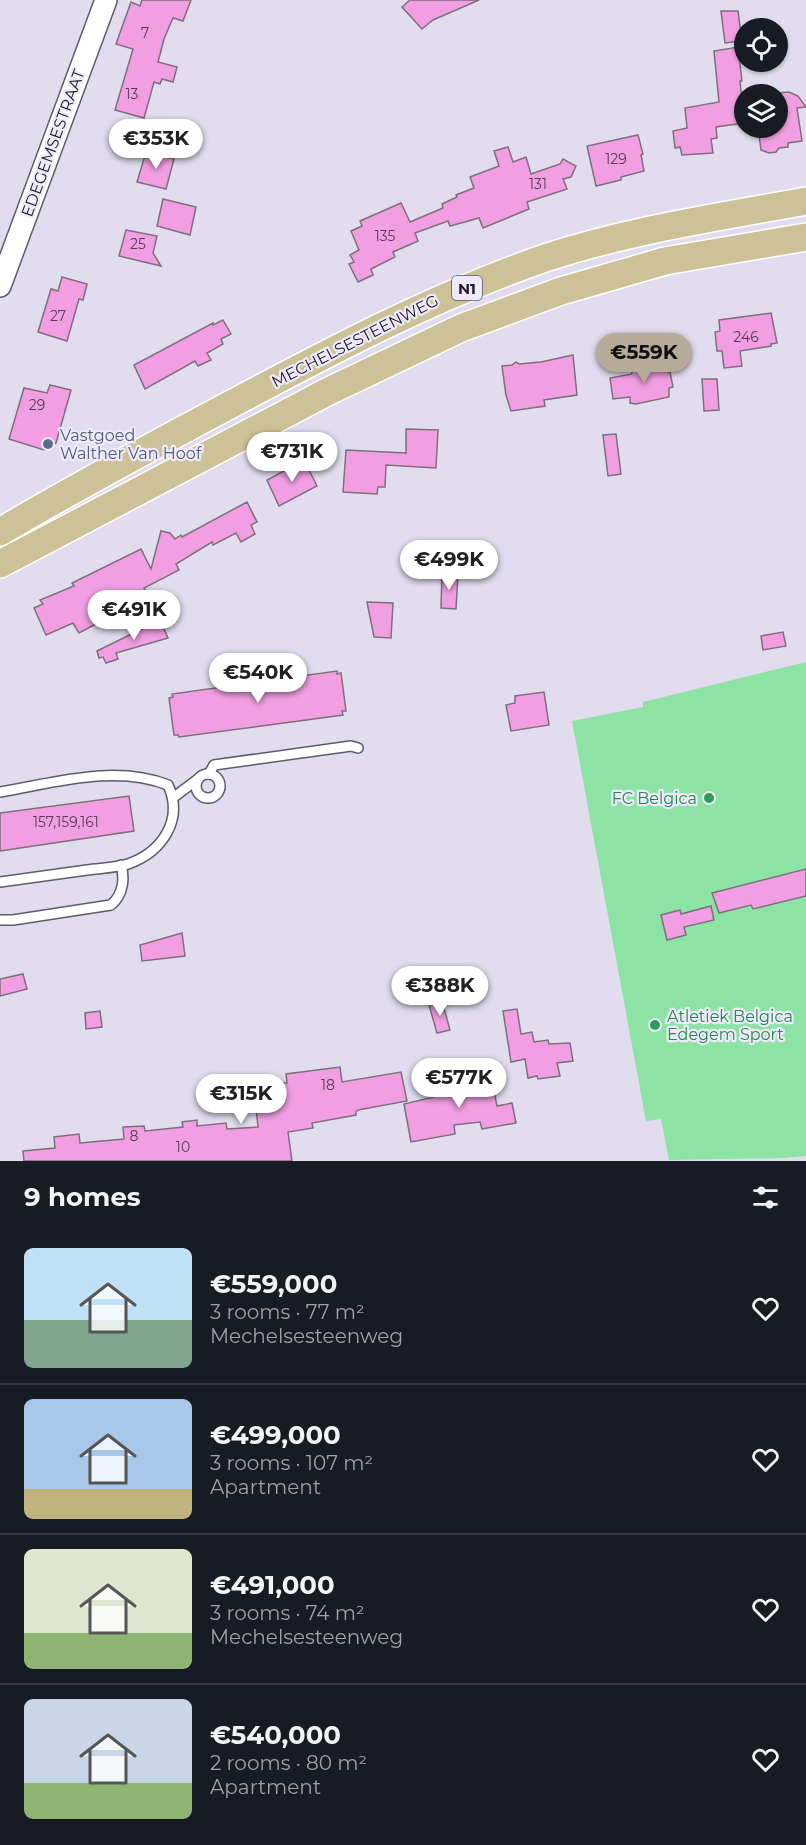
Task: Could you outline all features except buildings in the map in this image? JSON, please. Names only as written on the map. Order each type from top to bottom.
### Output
[{"type":"main road","name":"MECHELSESTEENWEG","points":[[0,532],[257,390],[445,296],[547,258],[656,228],[806,201]]},
{"type":"main road","name":"MECHELSESTEENWEG","points":[[0,564],[327,392],[461,328],[561,291],[665,261],[806,237]]},
{"type":"street","name":"EDEGEMSESTRAAT","points":[[0,286],[106,0]]},
{"type":"lane","points":[[174,797],[205,775],[214,765],[351,746],[358,748]]},
{"type":"lane","points":[[0,792],[92,777],[129,775],[156,780],[168,785],[174,797],[174,808],[165,838],[154,850],[128,864],[0,882]]},
{"type":"lane","points":[[0,920],[111,905],[118,900],[122,885],[124,874],[121,865]]},
{"type":"green space","points":[[806,662],[806,1156],[669,1160],[661,1119],[646,1121],[572,721],[643,707],[643,702]]},
{"type":"place","name":"Vastgoed Walther Van Hoof","points":[[48,444]]},
{"type":"place","name":"FC Belgica","points":[[709,798]]},
{"type":"place","name":"Atletiek Belgica Edegem Sport","points":[[655,1025]]}]
